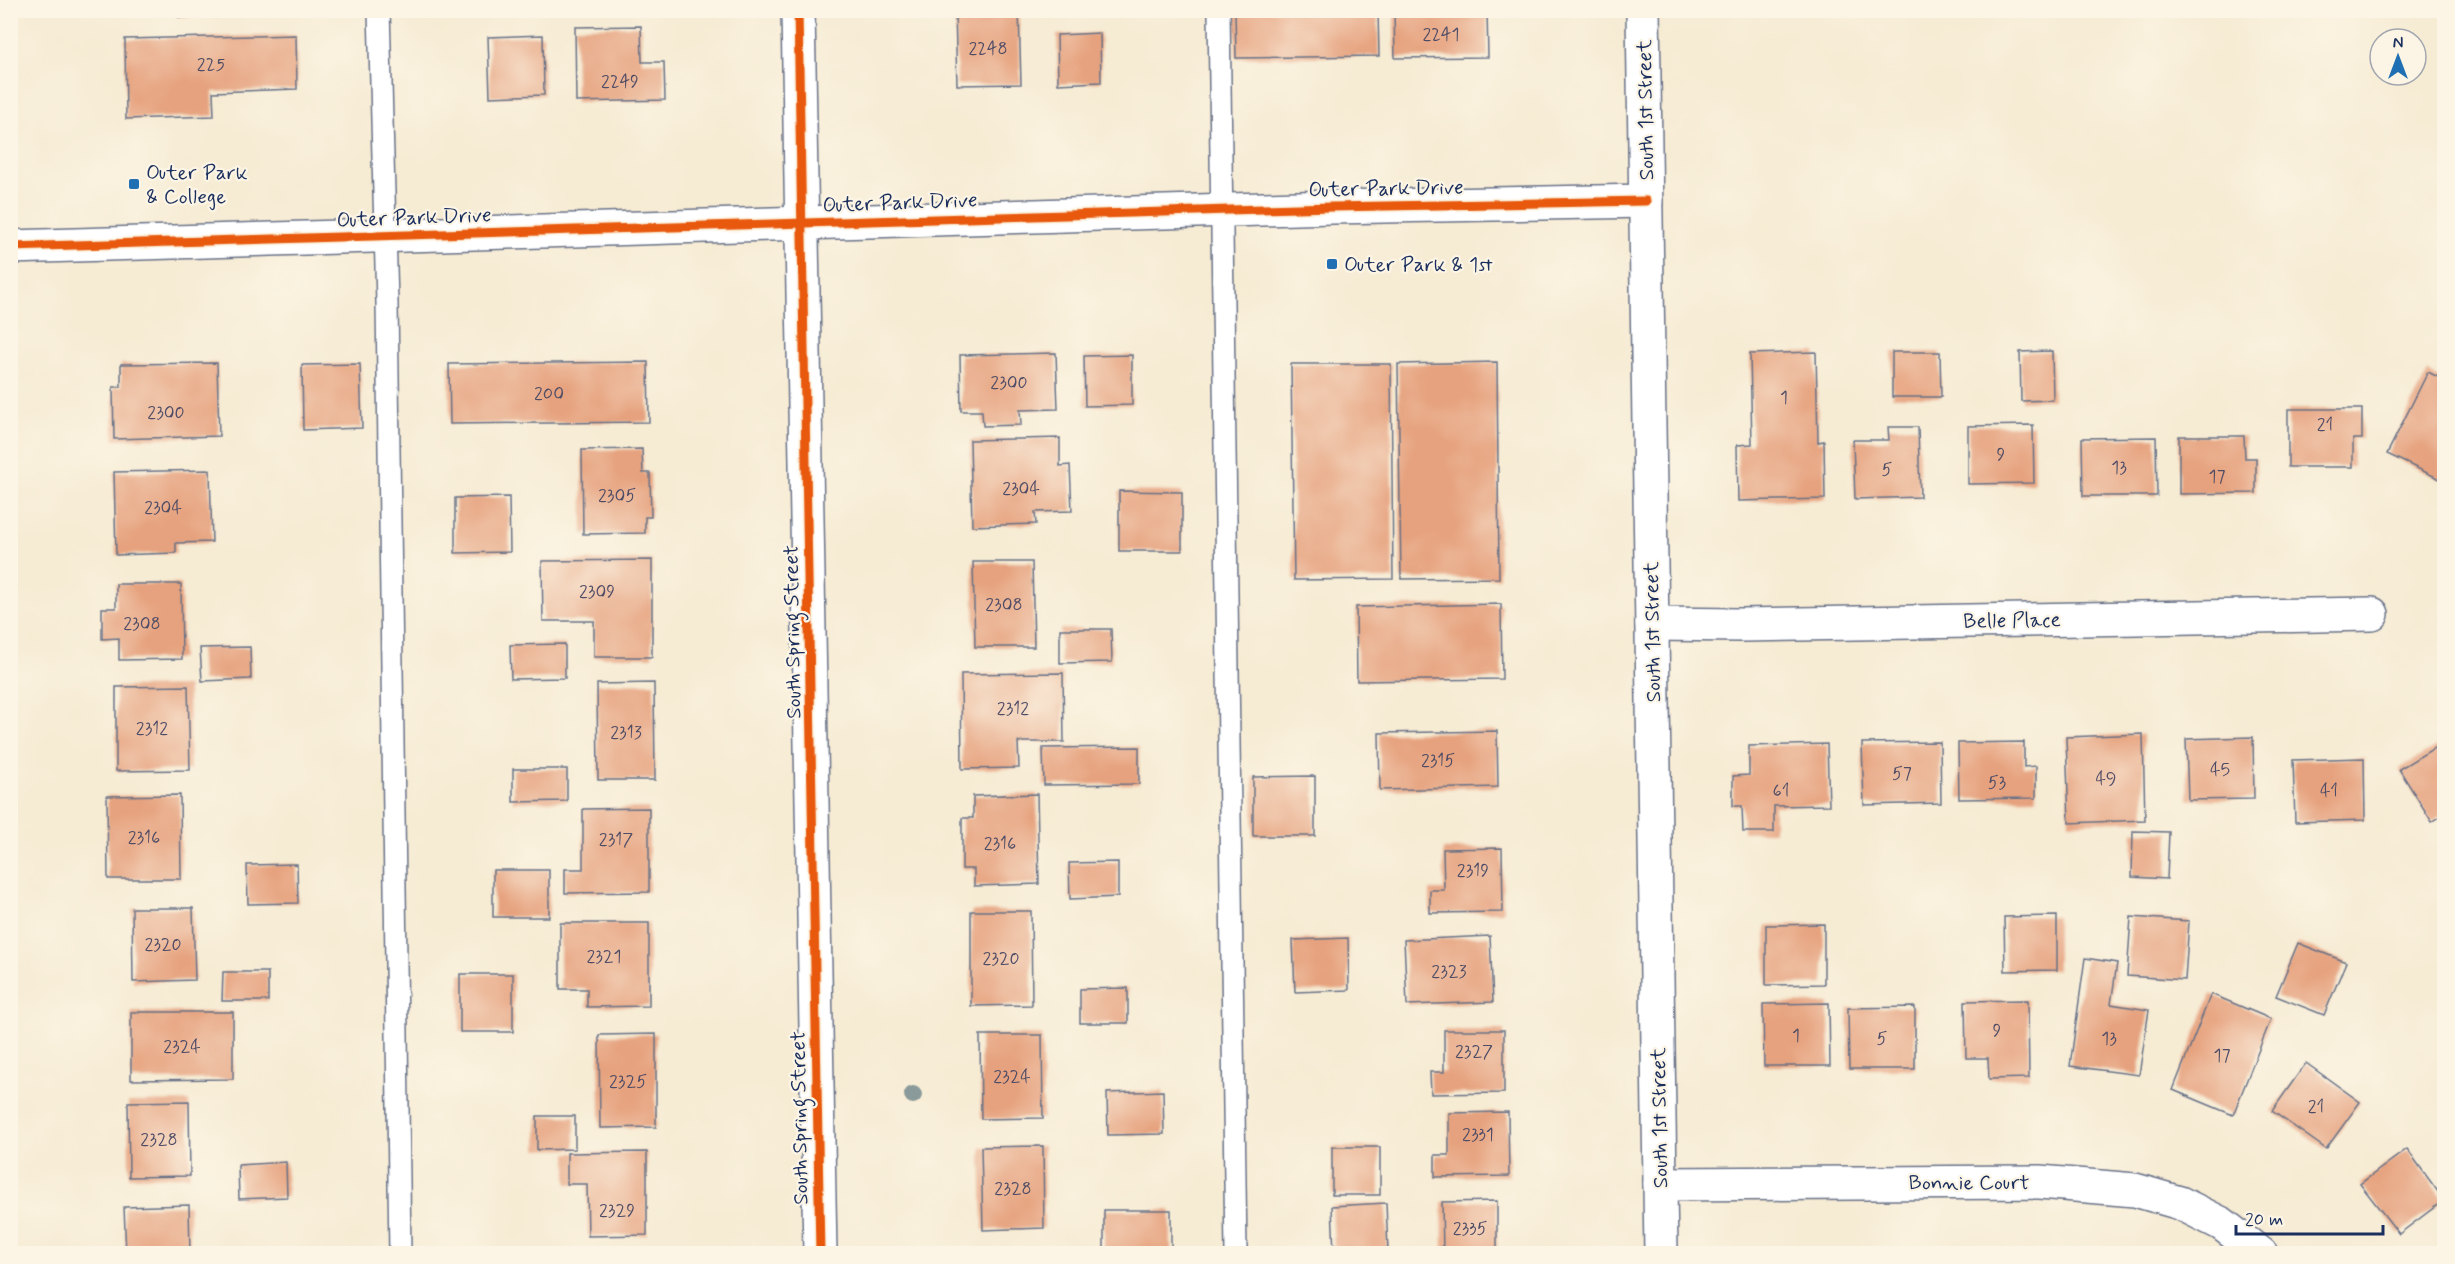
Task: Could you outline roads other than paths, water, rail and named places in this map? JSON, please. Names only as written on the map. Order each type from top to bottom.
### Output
[{"type":"street","name":"South Spring Street","points":[[798,10],[820,1254]]},
{"type":"street","name":"South 1st Street","points":[[1643,10],[1661,1254]]},
{"type":"street","name":"Outer Park Drive","points":[[10,247],[1222,210],[1646,201]]},
{"type":"street","name":"Belle Place","points":[[1652,624],[1742,625],[2372,614]]},
{"type":"street","name":"Bonnie Court","points":[[1660,1184],[2040,1182],[2135,1190],[2180,1203],[2222,1224],[2261,1254]]},
{"type":"lane","points":[[379,10],[385,236],[400,1254]]},
{"type":"lane","points":[[1220,10],[1236,1254]]},
{"type":"place","name":"Outer Park & College","points":[[134,184]]},
{"type":"place","name":"Outer Park & 1st","points":[[1332,264]]}]
